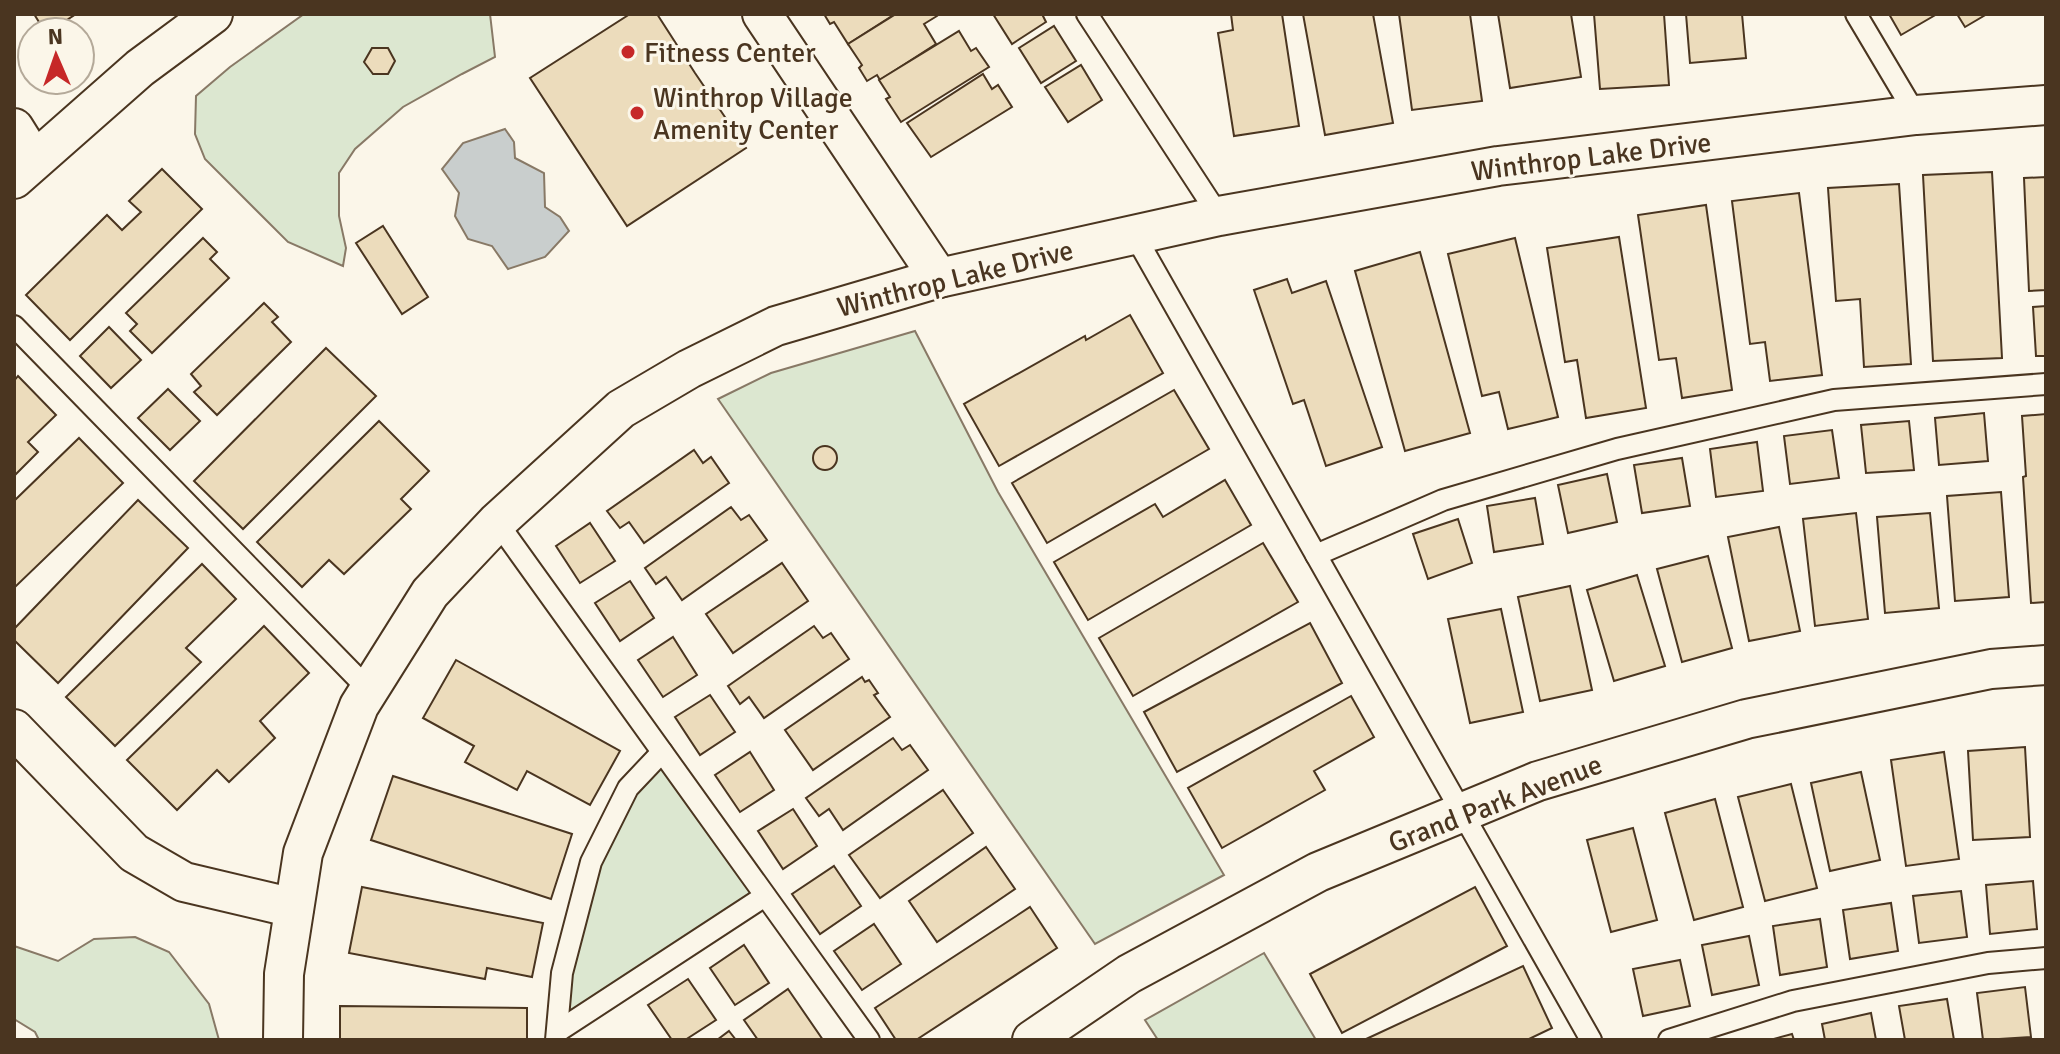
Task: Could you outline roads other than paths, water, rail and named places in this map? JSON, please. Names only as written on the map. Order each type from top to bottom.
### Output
[{"type":"street","points":[[14,128],[24,170],[140,68],[213,14]]},
{"type":"street","points":[[762,14],[939,278]]},
{"type":"street","name":"Winthrop Lake Drive","points":[[283,1040],[284,974],[303,853],[359,706],[430,593],[497,522],[621,409],[689,369],[776,326],[939,278],[1219,216],[1498,166],[1916,115],[2046,105]]},
{"type":"street","name":"Grand Park Avenue","points":[[1032,1040],[1129,974],[1318,872],[1538,781],[1746,719],[1991,669],[2046,665]]},
{"type":"street","points":[[14,729],[134,853],[184,882],[294,908]]},
{"type":"lane","points":[[1087,14],[1219,216]]},
{"type":"lane","points":[[1856,14],[1916,115]]},
{"type":"lane","points":[[1134,234],[1591,1040]]},
{"type":"lane","points":[[14,326],[369,690]]},
{"type":"lane","points":[[1316,555],[1443,500],[1617,449],[1834,400],[2046,384]]},
{"type":"lane","points":[[497,522],[869,1040]]},
{"type":"lane","points":[[556,1036],[562,973],[591,862],[628,788],[662,752]]},
{"type":"lane","points":[[556,1036],[765,896]]},
{"type":"lane","points":[[1669,1040],[1793,1001],[1988,963],[2046,958]]},
{"type":"place","name":"Fitness Center","points":[[628,52]]},
{"type":"place","name":"Winthrop Village Amenity Center","points":[[637,113]]}]
